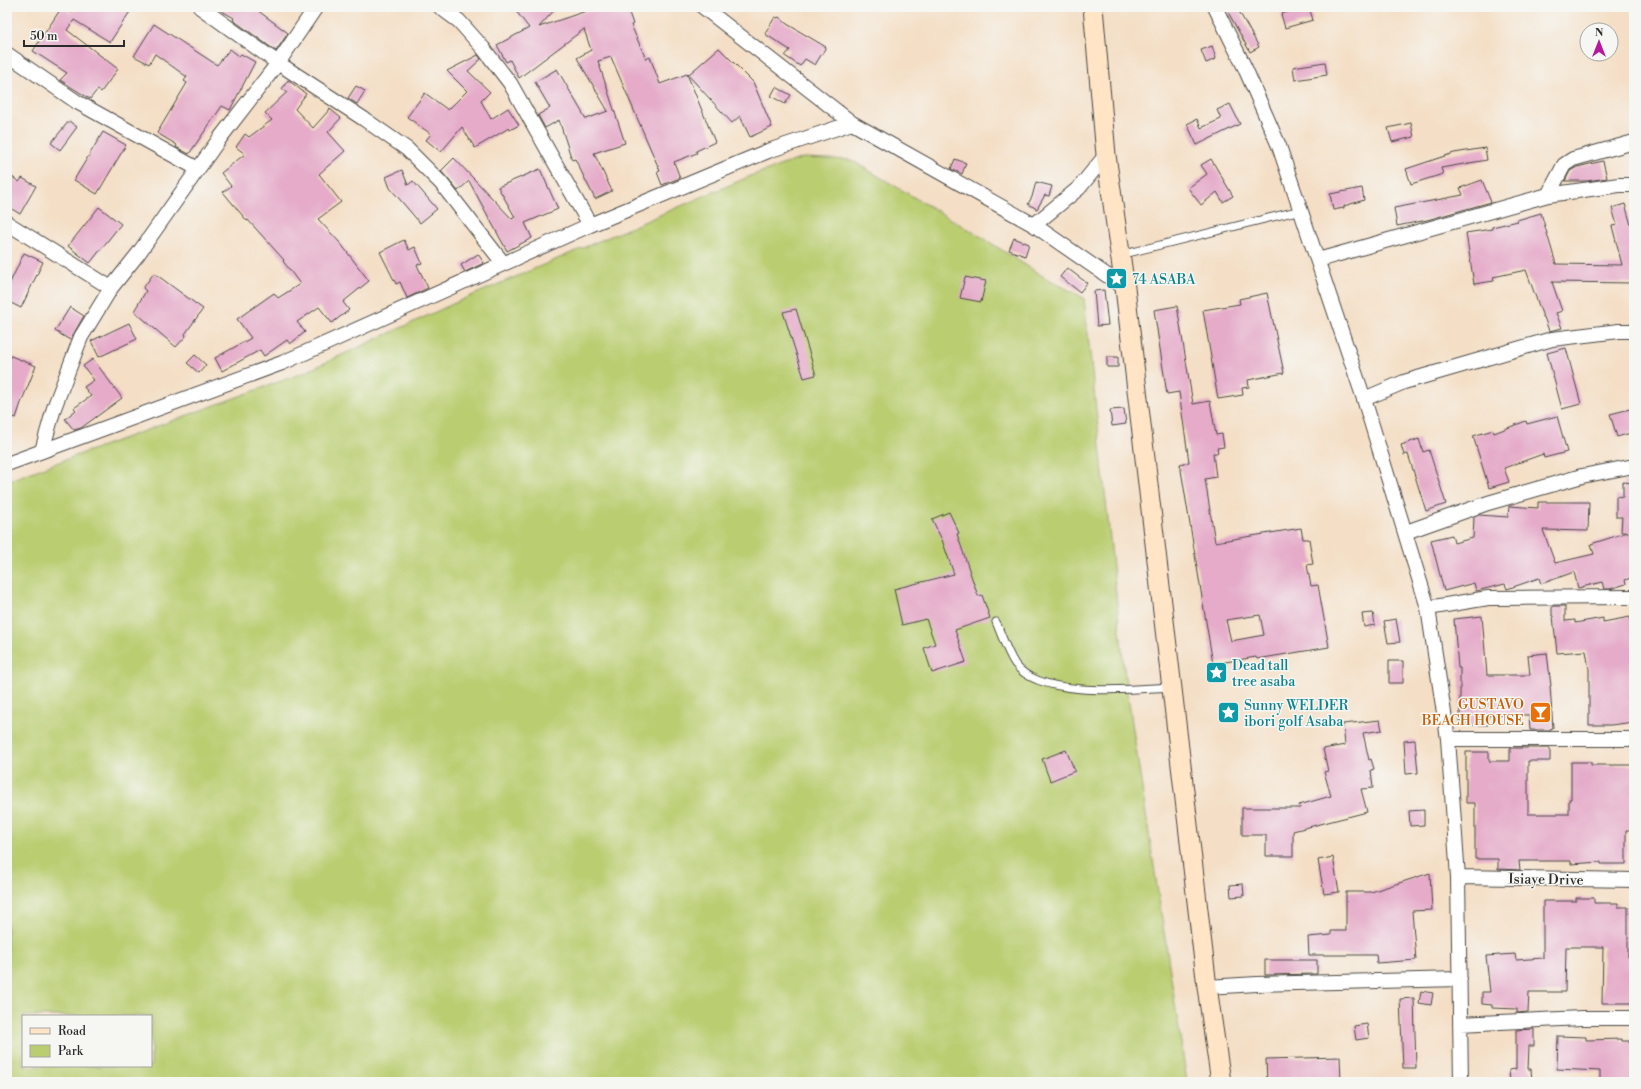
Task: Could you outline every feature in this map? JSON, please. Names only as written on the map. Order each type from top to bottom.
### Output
[{"type":"main road","points":[[1093,7],[1106,155],[1125,288],[1207,987],[1221,1082]]},
{"type":"street","points":[[200,7],[278,63],[407,149],[441,183],[503,263]]},
{"type":"street","points":[[42,451],[54,408],[81,337],[110,288],[142,248],[220,138],[278,63],[316,7]]},
{"type":"street","points":[[440,7],[459,21],[483,48],[510,83],[590,225]]},
{"type":"street","points":[[704,7],[852,123],[1034,225],[1125,288]]},
{"type":"street","points":[[1215,7],[1245,68],[1279,146],[1364,399],[1406,532],[1428,608],[1448,739],[1458,877],[1461,1082]]},
{"type":"street","points":[[7,54],[72,99],[198,169]]},
{"type":"street","points":[[7,464],[282,363],[590,225],[768,151],[852,123]]},
{"type":"street","points":[[1548,195],[1564,165],[1573,159],[1634,142]]},
{"type":"street","points":[[1034,225],[1079,188],[1106,155]]},
{"type":"street","points":[[1318,260],[1548,195],[1619,185],[1634,185]]},
{"type":"street","points":[[7,223],[110,288]]},
{"type":"street","points":[[1364,399],[1404,382],[1552,339],[1620,331],[1634,331]]},
{"type":"street","points":[[1406,532],[1488,503],[1582,476],[1634,466]]},
{"type":"street","points":[[1428,608],[1488,598],[1634,597]]},
{"type":"street","points":[[1448,739],[1634,739]]},
{"type":"street","name":"Isiaye Drive","points":[[1458,877],[1634,880]]},
{"type":"street","points":[[1207,987],[1257,984],[1460,979]]},
{"type":"street","points":[[1460,1024],[1582,1018],[1634,1018]]},
{"type":"lane","points":[[1120,255],[1301,210]]},
{"type":"lane","points":[[996,622],[1016,664],[1022,672],[1053,685],[1086,689],[1113,690],[1172,687]]},
{"type":"green space","points":[[803,158],[851,160],[983,238],[1044,277],[1084,298],[1125,677],[1187,1082],[7,1082],[7,481],[303,373],[457,302],[753,175]]},
{"type":"building","points":[[62,7],[71,13],[75,7],[133,7],[110,42],[74,20],[67,30],[118,69],[101,92],[97,90],[90,99],[60,80],[67,73],[33,51]]},
{"type":"building","points":[[215,7],[253,7],[288,33],[276,51],[233,20],[234,18]]},
{"type":"building","points":[[513,7],[557,7],[539,27],[598,7],[627,7],[633,24],[631,25],[646,59],[650,57],[660,84],[687,74],[715,142],[696,151],[697,153],[674,162],[680,178],[662,185],[657,172],[660,171],[611,57],[598,61],[625,143],[594,153],[612,191],[595,199],[575,159],[572,160],[559,120],[545,128],[538,115],[550,108],[535,82],[557,69],[586,119],[608,111],[577,58],[591,50],[584,29],[519,78],[510,60],[506,62],[497,45],[529,28]]},
{"type":"building","points":[[1309,7],[1313,20],[1285,28],[1281,14]]},
{"type":"building","points":[[1237,8],[1259,47],[1250,52],[1228,12]]},
{"type":"building","points":[[775,17],[779,17],[787,24],[826,47],[815,65],[805,59],[800,66],[785,56],[790,50],[765,34]]},
{"type":"building","points":[[154,24],[217,65],[230,49],[239,56],[241,54],[255,62],[230,110],[222,106],[189,154],[176,147],[177,145],[157,133],[187,83],[184,81],[187,77],[155,54],[149,64],[134,56]]},
{"type":"building","points":[[1212,46],[1216,59],[1206,63],[1201,50]]},
{"type":"building","points":[[719,48],[753,82],[772,127],[750,137],[740,116],[732,123],[688,75]]},
{"type":"building","points":[[478,55],[481,59],[468,71],[490,92],[481,101],[491,119],[508,108],[519,125],[510,130],[509,128],[475,148],[462,127],[441,152],[426,140],[431,134],[407,117],[425,93],[448,110],[467,91],[447,71]]},
{"type":"building","points":[[1325,62],[1327,75],[1295,80],[1293,67]]},
{"type":"building","points":[[288,80],[306,94],[295,109],[313,128],[330,109],[341,118],[328,132],[345,151],[319,174],[341,202],[318,219],[341,244],[369,281],[343,302],[349,310],[332,323],[319,307],[297,322],[305,332],[290,344],[287,340],[264,356],[260,350],[222,371],[215,358],[251,338],[237,319],[274,293],[278,298],[300,284],[283,261],[284,260],[248,220],[247,221],[223,192],[231,186],[221,173],[245,154],[236,147],[245,134],[249,137],[272,120],[265,113],[287,92],[282,89]]},
{"type":"building","points":[[356,86],[365,91],[357,104],[348,98]]},
{"type":"building","points":[[776,87],[791,95],[785,104],[771,96]]},
{"type":"building","points":[[1230,104],[1240,124],[1197,145],[1187,124],[1197,119],[1201,128],[1221,119],[1217,110]]},
{"type":"building","points":[[69,121],[77,127],[60,150],[51,143]]},
{"type":"building","points":[[1411,123],[1414,137],[1392,142],[1388,128]]},
{"type":"building","points":[[103,132],[126,145],[97,194],[74,180]]},
{"type":"building","points":[[1485,148],[1487,160],[1441,168],[1443,174],[1411,184],[1406,169],[1454,153]]},
{"type":"building","points":[[454,158],[512,219],[515,217],[498,187],[540,169],[558,209],[525,223],[532,238],[507,251],[469,181],[458,191],[441,171]]},
{"type":"building","points":[[955,159],[966,163],[962,174],[951,169]]},
{"type":"building","points":[[1211,159],[1233,196],[1223,202],[1217,192],[1201,205],[1188,188],[1207,174],[1201,165]]},
{"type":"building","points":[[1603,161],[1607,178],[1587,181],[1565,181],[1570,171],[1577,167]]},
{"type":"building","points":[[402,170],[408,185],[413,181],[437,209],[420,223],[390,188],[386,177]]},
{"type":"building","points":[[7,173],[19,182],[22,178],[36,186],[20,214],[7,206]]},
{"type":"building","points":[[1482,180],[1491,202],[1427,220],[1397,226],[1394,208],[1463,195],[1460,188]]},
{"type":"building","points":[[1036,182],[1052,186],[1049,196],[1045,195],[1037,209],[1028,204],[1032,197]]},
{"type":"building","points":[[1362,188],[1364,200],[1344,206],[1344,208],[1333,210],[1330,194]]},
{"type":"building","points":[[1625,204],[1631,225],[1634,225],[1634,283],[1552,282],[1562,311],[1556,313],[1562,328],[1549,331],[1526,270],[1493,277],[1494,281],[1474,284],[1466,233],[1492,229],[1492,227],[1518,221],[1517,220],[1541,213],[1556,264],[1622,265],[1612,226],[1617,225],[1612,208]]},
{"type":"building","points":[[99,207],[121,224],[90,263],[68,246]]},
{"type":"building","points":[[1014,238],[1029,244],[1025,256],[1009,250]]},
{"type":"building","points":[[404,240],[409,250],[415,247],[422,263],[417,265],[428,288],[407,298],[400,282],[396,284],[380,252]]},
{"type":"building","points":[[24,253],[43,262],[21,308],[7,301],[7,289]]},
{"type":"building","points":[[478,254],[484,263],[465,272],[461,265]]},
{"type":"building","points":[[1067,268],[1087,283],[1080,292],[1060,277]]},
{"type":"building","points":[[154,273],[203,309],[185,334],[186,336],[176,347],[134,311],[146,291],[143,288]]},
{"type":"building","points":[[965,277],[986,281],[981,302],[960,298]]},
{"type":"building","points":[[1104,290],[1108,325],[1097,326],[1094,291]]},
{"type":"building","points":[[1267,293],[1284,373],[1248,380],[1249,387],[1242,388],[1243,395],[1218,399],[1203,310],[1240,304],[1239,299]]},
{"type":"building","points":[[1177,306],[1193,404],[1210,401],[1216,435],[1222,434],[1224,447],[1217,448],[1218,453],[1213,453],[1216,477],[1205,479],[1215,542],[1301,528],[1303,539],[1309,539],[1313,564],[1307,565],[1311,586],[1318,585],[1329,647],[1257,659],[1256,657],[1213,664],[1180,464],[1189,462],[1179,392],[1167,394],[1154,310]],"holes":[[[1260,615],[1264,635],[1231,641],[1226,620]]]},
{"type":"building","points":[[70,307],[84,316],[70,340],[55,331]]},
{"type":"building","points":[[796,309],[816,375],[804,378],[783,312]]},
{"type":"building","points":[[129,323],[137,339],[99,357],[91,341]]},
{"type":"building","points":[[1566,348],[1581,404],[1562,409],[1547,353]]},
{"type":"building","points":[[195,355],[206,365],[199,373],[187,363]]},
{"type":"building","points":[[11,356],[36,366],[16,418],[7,415],[7,367]]},
{"type":"building","points":[[1107,357],[1118,357],[1118,367],[1107,367]]},
{"type":"building","points":[[93,359],[122,398],[81,428],[74,430],[65,419],[76,410],[74,408],[91,396],[84,387],[94,380],[83,366]]},
{"type":"building","points":[[1634,408],[1634,432],[1617,437],[1610,414]]},
{"type":"building","points":[[1124,409],[1126,424],[1112,426],[1110,410]]},
{"type":"building","points":[[1557,416],[1567,452],[1544,458],[1543,454],[1504,468],[1509,482],[1489,488],[1473,436],[1493,430],[1494,433],[1526,421],[1527,424]]},
{"type":"building","points":[[1419,439],[1423,452],[1429,450],[1446,504],[1426,511],[1408,454],[1404,455],[1401,445]]},
{"type":"building","points":[[1623,482],[1634,483],[1634,532],[1630,532],[1634,550],[1634,577],[1625,580],[1626,584],[1610,589],[1604,589],[1602,582],[1578,588],[1574,572],[1541,584],[1539,578],[1507,589],[1505,584],[1476,591],[1474,583],[1444,591],[1431,540],[1452,535],[1454,543],[1473,538],[1474,517],[1479,515],[1508,517],[1509,506],[1538,508],[1538,502],[1589,502],[1588,531],[1543,530],[1555,563],[1594,554],[1591,544],[1628,532],[1621,532],[1622,517],[1616,517],[1616,496],[1623,497]]},
{"type":"building","points":[[949,512],[959,533],[957,534],[978,596],[982,595],[990,618],[955,630],[966,662],[932,673],[924,648],[935,644],[926,619],[902,625],[894,589],[954,574],[942,540],[932,519]]},
{"type":"building","points":[[1552,606],[1565,606],[1565,621],[1575,620],[1575,623],[1603,618],[1603,622],[1630,617],[1634,638],[1634,722],[1611,725],[1589,725],[1589,669],[1586,651],[1557,653]]},
{"type":"building","points":[[1373,613],[1375,625],[1364,627],[1362,614]]},
{"type":"building","points":[[1482,616],[1487,675],[1530,675],[1528,655],[1547,653],[1551,686],[1553,728],[1550,730],[1530,730],[1529,715],[1488,715],[1488,725],[1460,725],[1460,668],[1458,668],[1454,619]]},
{"type":"building","points":[[1396,619],[1400,642],[1388,643],[1384,621]]},
{"type":"building","points":[[1389,661],[1403,661],[1403,683],[1389,683]]},
{"type":"building","points":[[1380,720],[1382,730],[1363,733],[1369,760],[1371,759],[1374,769],[1371,770],[1373,788],[1361,789],[1367,812],[1293,831],[1293,856],[1266,856],[1266,835],[1242,835],[1242,808],[1300,808],[1299,805],[1331,796],[1324,772],[1328,771],[1323,749],[1345,745],[1343,724]]},
{"type":"building","points":[[1415,740],[1418,773],[1406,774],[1404,741]]},
{"type":"building","points":[[1510,748],[1550,748],[1550,761],[1528,761],[1528,814],[1569,814],[1569,799],[1571,799],[1571,762],[1591,762],[1591,765],[1634,765],[1634,830],[1626,830],[1626,864],[1601,864],[1601,862],[1571,864],[1571,861],[1519,861],[1520,870],[1498,869],[1498,859],[1475,859],[1475,803],[1466,803],[1466,752],[1489,752],[1489,761],[1510,761]]},
{"type":"building","points":[[1066,750],[1075,771],[1050,781],[1042,759]]},
{"type":"building","points":[[1424,810],[1424,825],[1410,826],[1409,811]]},
{"type":"building","points":[[1333,857],[1339,892],[1324,894],[1318,860]]},
{"type":"building","points":[[1430,873],[1432,910],[1412,911],[1416,960],[1377,963],[1376,955],[1309,955],[1308,937],[1331,935],[1331,931],[1346,931],[1346,892],[1371,892]]},
{"type":"building","points":[[1243,884],[1244,896],[1231,897],[1230,885]]},
{"type":"building","points":[[1576,898],[1594,898],[1594,903],[1618,903],[1618,907],[1628,907],[1628,957],[1634,957],[1634,1003],[1602,1003],[1603,947],[1566,947],[1565,992],[1529,992],[1528,1012],[1517,1013],[1517,1009],[1492,1008],[1492,1005],[1482,1004],[1482,992],[1490,992],[1486,956],[1515,954],[1516,960],[1543,958],[1543,901],[1576,901]]},
{"type":"building","points":[[1265,960],[1317,960],[1317,974],[1265,975]]},
{"type":"building","points":[[1421,991],[1433,993],[1431,1005],[1419,1003]]},
{"type":"building","points":[[1414,998],[1416,1068],[1403,1068],[1400,999]]},
{"type":"building","points":[[1367,1024],[1369,1038],[1356,1040],[1354,1026]]},
{"type":"building","points":[[1534,1029],[1534,1046],[1529,1046],[1528,1069],[1531,1069],[1532,1082],[1510,1082],[1509,1070],[1516,1069],[1516,1030]]},
{"type":"building","points":[[1558,1036],[1586,1037],[1586,1040],[1622,1039],[1622,1041],[1634,1041],[1634,1082],[1600,1082],[1600,1071],[1557,1069]]},
{"type":"building","points":[[1340,1057],[1341,1082],[1267,1082],[1266,1059]]},
{"type":"place","name":"74 ASABA","points":[[1117,279]]},
{"type":"place","name":"Dead tall tree asaba","points":[[1216,673]]},
{"type":"place","name":"GUSTAVO BEACH HOUSE","points":[[1540,712]]},
{"type":"place","name":"Sunny WELDER ibori golf Asaba","points":[[1229,713]]}]
